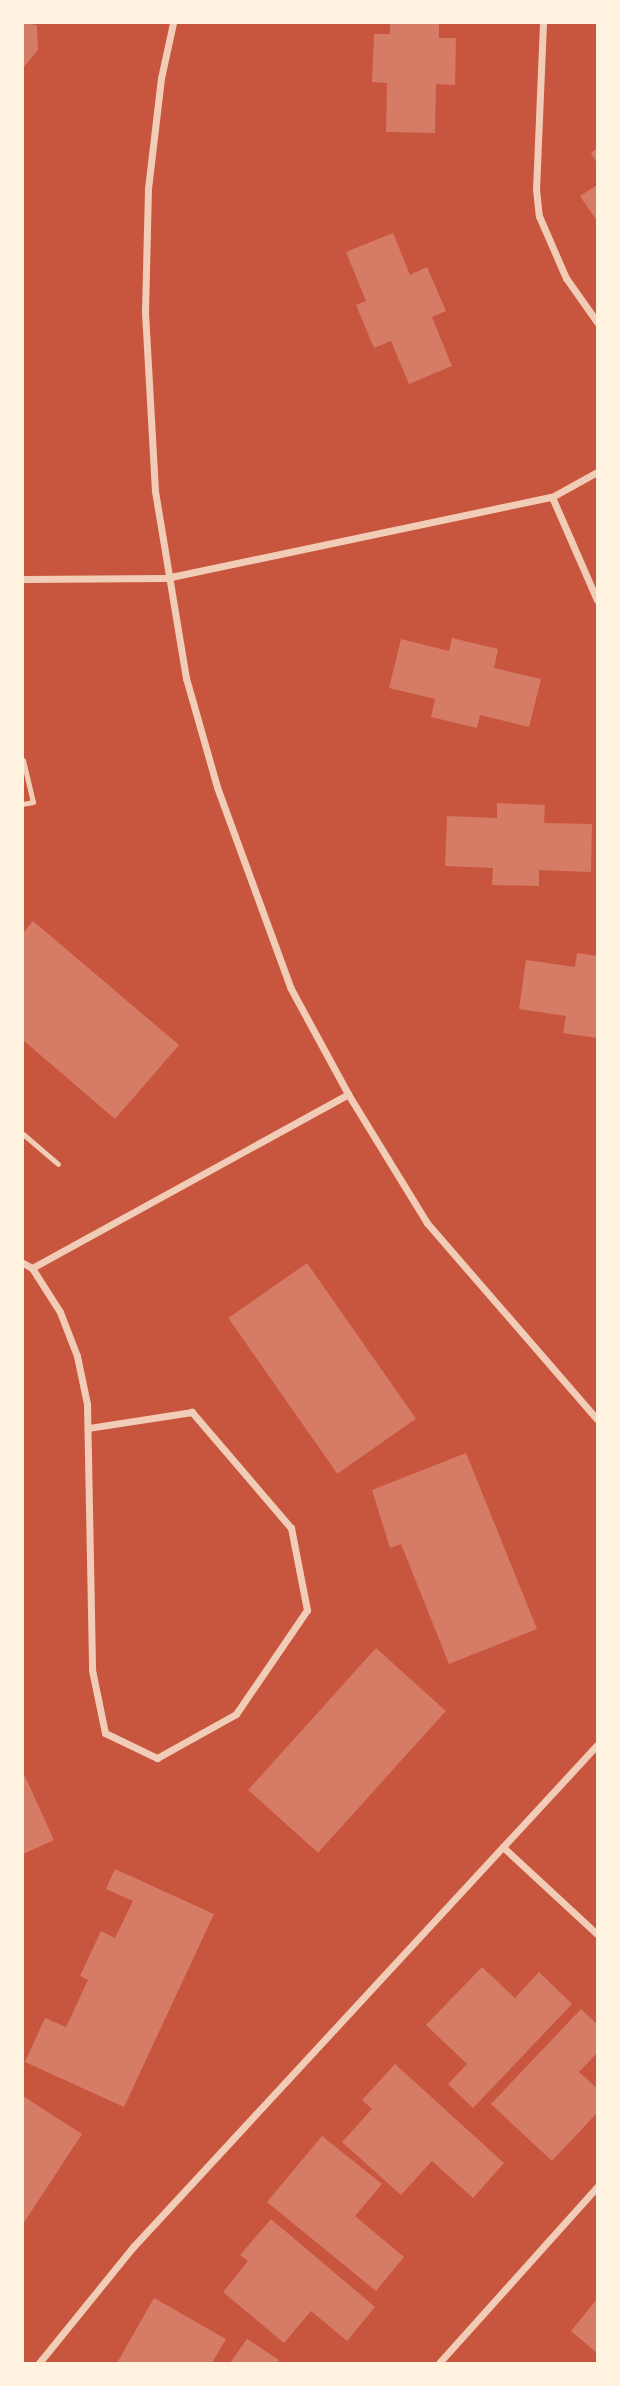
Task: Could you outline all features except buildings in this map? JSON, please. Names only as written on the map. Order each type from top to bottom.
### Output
[{"type":"street","points":[[173,23],[161,78],[148,189],[145,312],[155,491],[166,578],[186,678],[250,881],[290,986],[348,1094],[427,1223],[597,1419]]},
{"type":"street","points":[[543,23],[536,189],[539,216],[566,278],[597,322]]},
{"type":"street","points":[[23,579],[166,578],[552,497],[597,472]]},
{"type":"street","points":[[552,497],[597,600]]},
{"type":"street","points":[[32,1268],[348,1094]]},
{"type":"street","points":[[23,1263],[32,1268],[60,1312],[77,1356],[89,1428],[92,1670],[105,1733],[157,1758],[236,1714],[307,1610],[291,1528],[192,1412],[89,1428]]},
{"type":"street","points":[[39,2363],[133,2247],[597,1745]]},
{"type":"street","points":[[503,1847],[597,1934]]},
{"type":"street","points":[[439,2363],[597,2187]]},
{"type":"lane","points":[[23,760],[33,802],[23,804]]},
{"type":"lane","points":[[23,1134],[58,1164]]}]
